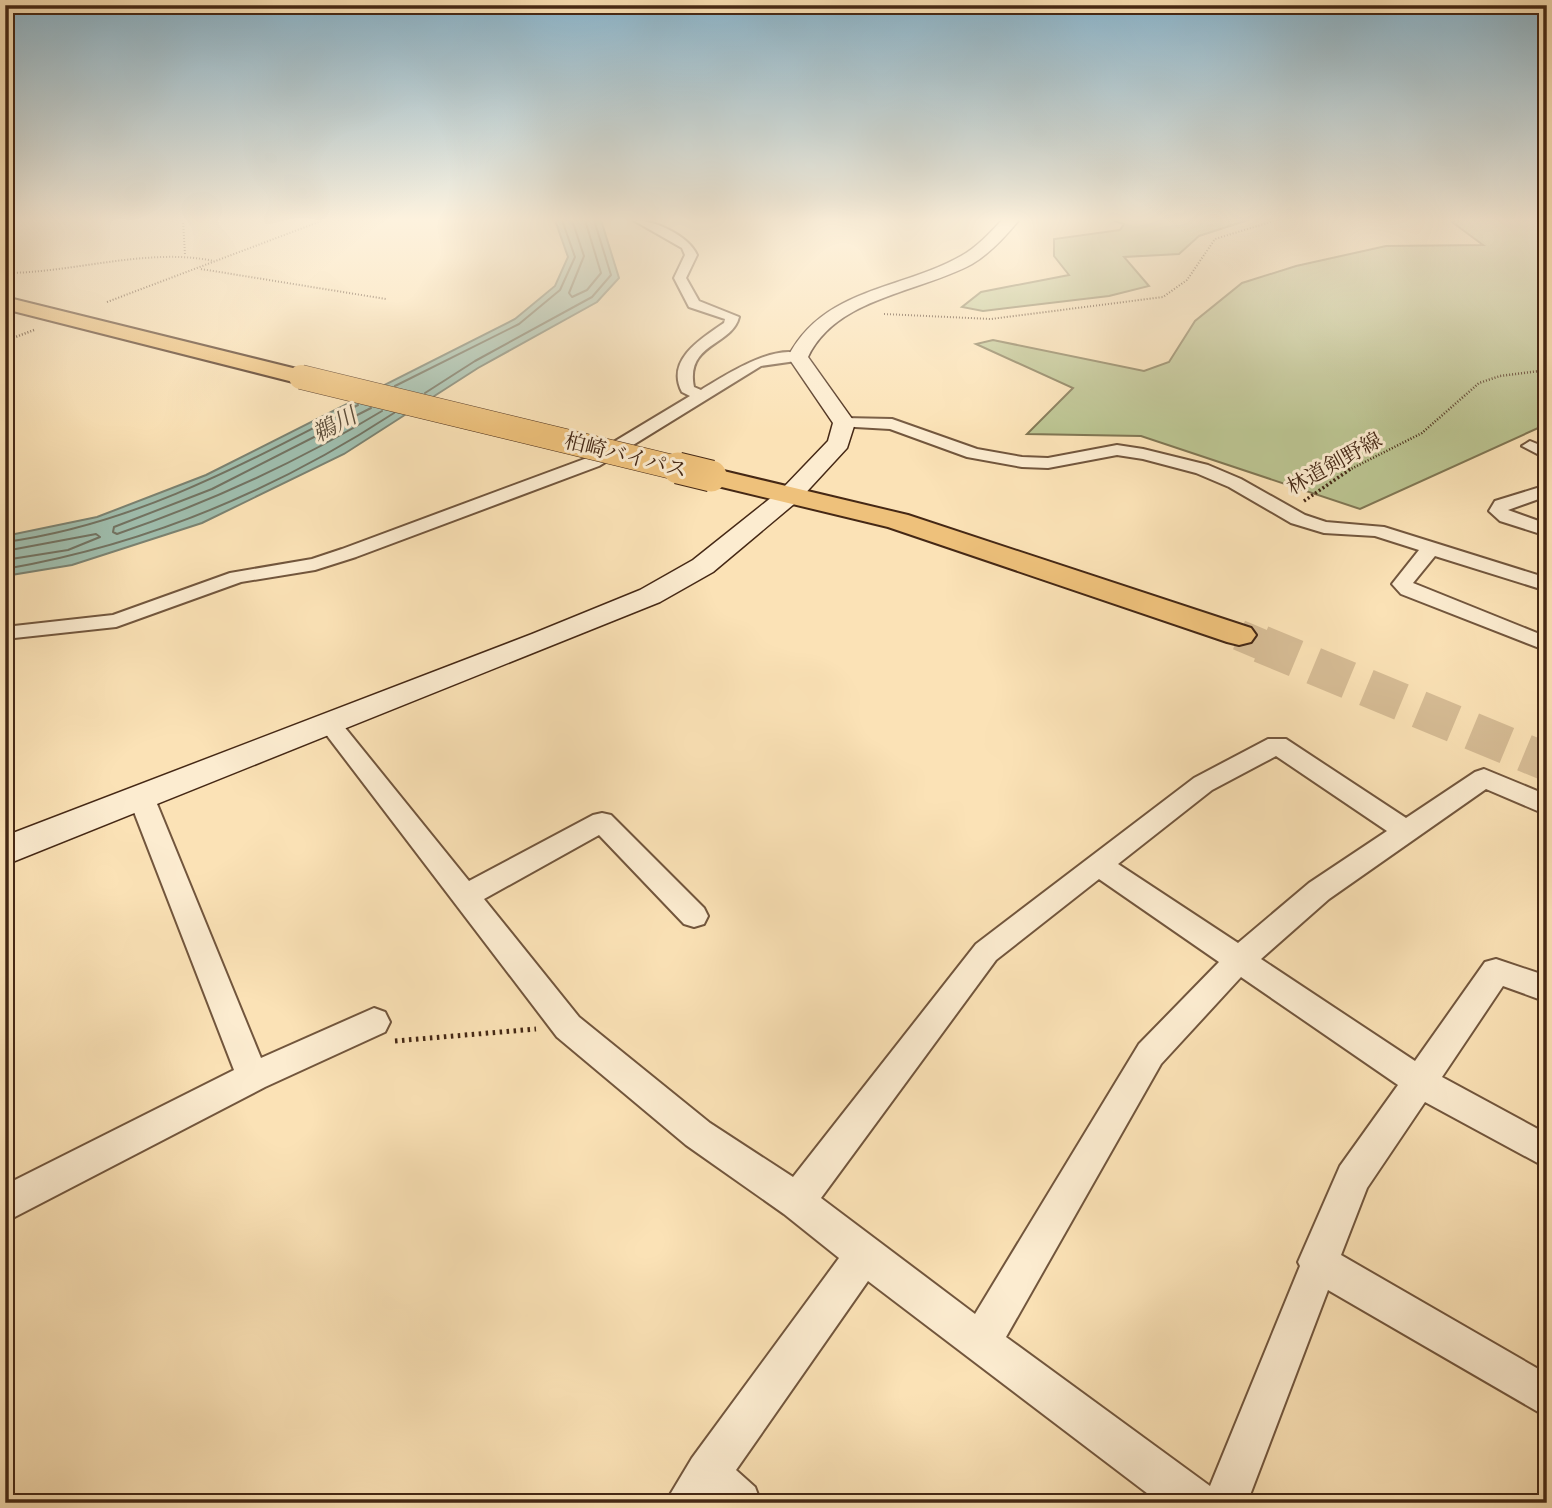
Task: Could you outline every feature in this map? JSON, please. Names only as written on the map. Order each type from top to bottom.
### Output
[{"type":"highway","name":"柏崎バイパス","points":[[5,303],[898,521],[1239,635]]},
{"type":"street","points":[[687,290],[694,304],[732,317],[730,325],[694,349],[685,383],[687,389],[699,395]]},
{"type":"street","points":[[798,357],[806,339],[821,324],[897,290]]},
{"type":"street","points":[[5,633],[116,621],[237,577],[315,564],[349,554],[593,462],[757,362],[798,357]]},
{"type":"street","points":[[5,851],[650,596],[703,566],[791,494],[839,443],[844,423],[798,357]]},
{"type":"street","points":[[844,423],[892,424],[972,453],[1022,462],[1048,463],[1108,451],[1143,454],[1202,469],[1298,519],[1324,527],[1377,531],[1547,585]]},
{"type":"street","points":[[1530,446],[1547,454]]},
{"type":"street","points":[[1547,490],[1502,505],[1498,511],[1506,517],[1547,530]]},
{"type":"street","points":[[1431,548],[1402,584],[1408,590],[1547,645]]},
{"type":"street","points":[[330,724],[568,1027],[698,1134],[797,1201],[864,1255],[1196,1503]]},
{"type":"street","points":[[797,1201],[986,952],[1203,784],[1277,745],[1405,830]]},
{"type":"street","points":[[982,1342],[1150,1054],[1240,959],[1319,891],[1484,778],[1547,806]]},
{"type":"street","points":[[142,799],[253,1077]]},
{"type":"street","points":[[465,896],[602,822],[694,916]]},
{"type":"street","points":[[1100,866],[1420,1082],[1547,1152]]},
{"type":"street","points":[[1225,1503],[1317,1262],[1353,1178],[1496,971],[1547,989]]},
{"type":"street","points":[[5,1204],[253,1077],[382,1031]]},
{"type":"street","points":[[739,1503],[697,1488],[864,1255]]},
{"type":"street","points":[[1317,1262],[1547,1396]]},
{"type":"path","points":[[107,302],[138,290]]},
{"type":"path","points":[[334,290],[386,299]]},
{"type":"path","points":[[873,315],[991,319],[1163,297],[1176,290]]},
{"type":"path","points":[[5,341],[40,328]]},
{"type":"path","name":"林道剣野線","points":[[1281,509],[1302,503],[1362,461],[1422,433],[1456,400],[1479,383],[1500,376],[1547,370]]},
{"type":"path","points":[[382,1031],[568,1027]]},
{"type":"green space","points":[[1132,290],[1109,296],[983,311],[962,307],[981,292]]},
{"type":"green space","points":[[1233,290],[1547,290],[1547,424],[1360,509],[1141,436],[1027,434],[1073,388],[976,344],[993,340],[1144,371],[1169,362],[1195,321]]},
{"type":"water","name":"鵜川","points":[[550,290],[608,290],[597,302],[478,368],[344,454],[202,523],[72,565],[5,576],[5,536],[97,517],[206,475],[515,319]]},
{"type":"tunnel","points":[[1239,635],[1265,646]]},
{"type":"tunnel","points":[[1261,644],[1547,762]]}]
